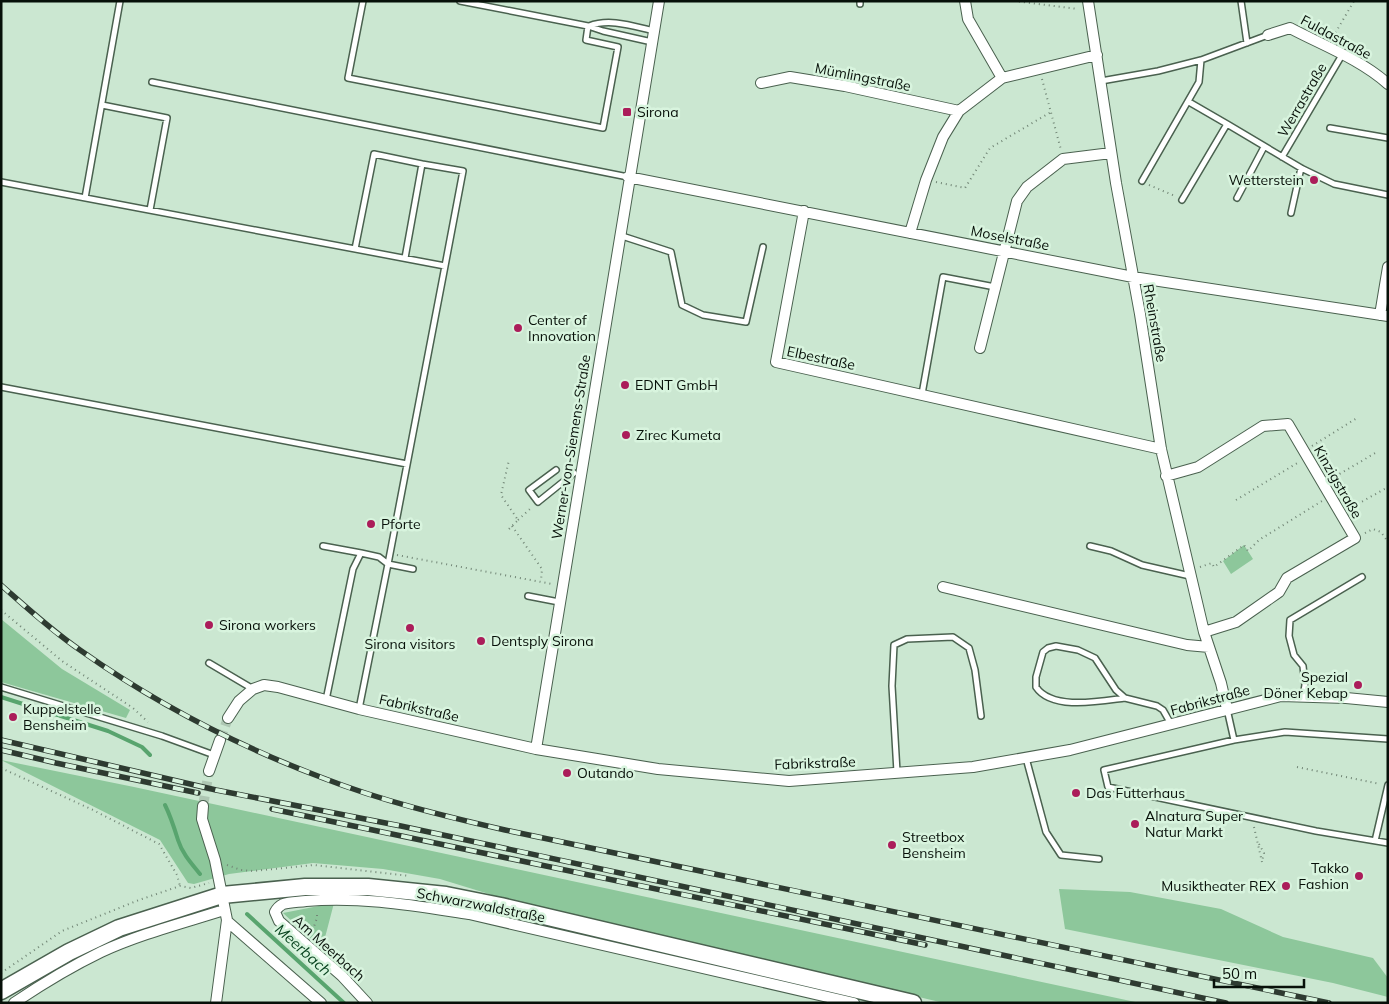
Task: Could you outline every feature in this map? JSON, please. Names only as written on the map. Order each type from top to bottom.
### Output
[{"type":"main road","name":"Schwarzwaldstraße","points":[[1,991],[69,952],[119,928],[222,895],[305,887],[368,887],[446,895],[528,912],[913,1003]]},
{"type":"street","name":"Werner-von-Siemens-Straße","points":[[536,749],[658,1]]},
{"type":"street","points":[[966,1],[968,19],[1002,78]]},
{"type":"street","name":"Rheinstraße","points":[[1089,6],[1111,153],[1166,476],[1204,632],[1221,683],[1227,709]]},
{"type":"street","name":"Fuldastraße","points":[[1268,35],[1290,28],[1378,75],[1388,84]]},
{"type":"street","points":[[910,233],[926,180],[943,137],[959,110],[1002,78],[1097,55]]},
{"type":"street","name":"Mümlingstraße","points":[[761,83],[790,77],[845,86],[959,110]]},
{"type":"street","points":[[980,348],[1017,201],[1027,187],[1063,159],[1111,153]]},
{"type":"street","name":"Moselstraße","points":[[628,177],[1133,277],[1384,315]]},
{"type":"street","name":"Elbestraße","points":[[804,212],[776,362],[1161,450]]},
{"type":"street","points":[[1384,315],[1388,267]]},
{"type":"street","name":"Kinzigstraße","points":[[1166,476],[1198,467],[1263,426],[1288,424],[1355,538],[1287,578],[1280,592],[1236,622],[1204,632]]},
{"type":"street","points":[[943,587],[1187,645],[1209,647]]},
{"type":"street","name":"Fabrikstraße","points":[[253,689],[264,685],[278,687],[359,709],[536,749],[658,769],[789,781],[972,768],[1070,750],[1281,696],[1346,698],[1388,702]]},
{"type":"street","points":[[228,718],[239,701],[253,689]]},
{"type":"street","points":[[209,771],[220,740]]},
{"type":"street","points":[[203,806],[202,819],[215,860],[227,921],[216,1003]]},
{"type":"street","name":"Schwarzwaldstraße","points":[[14,1003],[50,978],[101,952],[149,934],[222,895]]},
{"type":"street","name":"Schwarzwaldstraße","points":[[275,912],[278,907],[284,904],[317,900],[410,905],[469,914],[814,998],[854,1003]]},
{"type":"street","name":"Am Meerbach","points":[[275,912],[279,921],[342,976],[367,1003]]},
{"type":"street","points":[[227,921],[321,1003]]},
{"type":"lane","points":[[85,198],[120,1]]},
{"type":"lane","points":[[363,1],[348,78],[603,128],[618,47],[586,40],[588,26]]},
{"type":"lane","points":[[460,1],[588,26],[652,42]]},
{"type":"lane","points":[[1240,1],[1247,43]]},
{"type":"lane","points":[[588,26],[604,21],[654,31]]},
{"type":"lane","points":[[1101,81],[1158,71],[1201,60],[1268,35]]},
{"type":"lane","name":"Werrastraße","points":[[1282,157],[1342,55]]},
{"type":"lane","points":[[1142,181],[1199,82],[1201,60]]},
{"type":"lane","points":[[152,82],[628,177]]},
{"type":"lane","name":"Werrastraße","points":[[1189,102],[1301,168],[1334,184],[1388,196]]},
{"type":"lane","points":[[102,105],[167,118],[150,210]]},
{"type":"lane","points":[[1182,200],[1227,124]]},
{"type":"lane","points":[[1330,128],[1388,138]]},
{"type":"lane","name":"Werrastraße","points":[[1237,198],[1264,147]]},
{"type":"lane","points":[[355,249],[374,154],[463,171],[359,709]]},
{"type":"lane","points":[[404,258],[422,164]]},
{"type":"lane","points":[[1291,213],[1301,168]]},
{"type":"lane","points":[[1,182],[445,266]]},
{"type":"lane","points":[[619,235],[671,252],[682,305],[703,316],[746,322],[763,248]]},
{"type":"lane","points":[[922,394],[943,277],[995,287]]},
{"type":"lane","points":[[1,386],[407,464]]},
{"type":"lane","points":[[556,470],[530,490],[538,502],[574,473]]},
{"type":"lane","points":[[323,546],[379,557],[388,564],[413,569]]},
{"type":"lane","points":[[1090,546],[1111,551],[1142,565],[1190,573]]},
{"type":"lane","points":[[326,701],[353,568],[361,553]]},
{"type":"lane","points":[[1303,697],[1305,685],[1303,666],[1294,655],[1288,636],[1290,620],[1362,578]]},
{"type":"lane","points":[[528,596],[559,602]]},
{"type":"lane","points":[[897,773],[892,686],[894,645],[906,639],[953,637],[969,648],[975,670],[981,716]]},
{"type":"lane","points":[[1125,698],[1116,690],[1100,663],[1087,653],[1056,646],[1048,648],[1043,652],[1036,677],[1036,687],[1044,696],[1084,704],[1125,698],[1157,706],[1172,724]]},
{"type":"lane","points":[[209,663],[253,689]]},
{"type":"lane","points":[[1,686],[162,736],[214,755]]},
{"type":"lane","points":[[1227,709],[1234,740]]},
{"type":"lane","points":[[1388,739],[1285,732],[1234,740],[1104,770],[1108,787],[1252,818],[1388,843]]},
{"type":"lane","points":[[1026,758],[1046,832],[1061,855],[1099,859]]},
{"type":"lane","points":[[1376,841],[1385,812],[1388,785]]},
{"type":"path","points":[[1014,1],[1089,6]]},
{"type":"path","points":[[1327,48],[1354,1]]},
{"type":"path","points":[[1039,68],[1063,159]]},
{"type":"path","points":[[926,180],[965,188],[990,148],[1051,112]]},
{"type":"path","points":[[1142,181],[1182,200]]},
{"type":"path","points":[[1236,500],[1357,418]]},
{"type":"path","points":[[1323,484],[1378,452]]},
{"type":"path","points":[[509,460],[501,495],[518,520]]},
{"type":"path","points":[[1341,514],[1388,487]]},
{"type":"path","points":[[1190,573],[1212,563],[1214,566],[1244,545],[1248,551],[1258,540],[1330,496]]},
{"type":"path","points":[[509,529],[538,502]]},
{"type":"path","points":[[512,526],[542,569],[541,582]]},
{"type":"path","points":[[1355,538],[1373,529],[1381,532],[1388,542]]},
{"type":"path","points":[[390,553],[562,586]]},
{"type":"path","points":[[1,610],[62,661],[133,708],[162,736]]},
{"type":"path","points":[[1297,767],[1388,785]]},
{"type":"path","points":[[1,768],[93,810],[159,844],[177,875],[180,886]]},
{"type":"path","points":[[1252,818],[1258,845],[1262,862],[1264,853],[1257,840]]},
{"type":"path","points":[[224,864],[241,870],[253,871],[314,865],[417,878]]},
{"type":"path","points":[[1,974],[62,931],[139,900],[180,886],[222,895]]},
{"type":"path","points":[[305,943],[313,933],[317,918],[317,900]]},
{"type":"green space","points":[[1244,545],[1253,559],[1231,574],[1223,561]]},
{"type":"green space","points":[[1,619],[62,669],[130,710],[126,718],[1,682]]},
{"type":"green space","points":[[1,760],[1140,1003],[944,1003],[502,898],[440,879],[383,869],[313,863],[229,874],[194,884],[188,883],[160,840]]},
{"type":"green space","points":[[1059,889],[1130,892],[1221,909],[1283,937],[1373,958],[1388,978],[1388,997],[1333,983],[1065,929]]},
{"type":"green space","points":[[334,903],[322,949],[283,913]]},
{"type":"waterway","name":"Meerbach","points":[[1,697],[108,731],[142,747],[150,755]]},
{"type":"waterway","name":"Meerbach","points":[[165,805],[182,849],[200,874]]},
{"type":"waterway","name":"Meerbach","points":[[247,914],[344,1003]]},
{"type":"tunnel","points":[[220,740],[228,718]]},
{"type":"tunnel","points":[[203,806],[209,771]]},
{"type":"railway","points":[[1,585],[39,619],[70,643],[167,705],[260,752],[323,778],[390,801],[505,830],[1329,1003]]},
{"type":"railway","points":[[1,740],[216,790],[401,826],[1226,1003]]},
{"type":"railway","points":[[1,750],[198,793]]},
{"type":"railway","points":[[272,809],[925,945]]},
{"type":"place","name":"Sirona","points":[[627,112]]},
{"type":"place","name":"Wetterstein","points":[[1314,180]]},
{"type":"place","name":"Center of Innovation","points":[[518,328]]},
{"type":"place","name":"EDNT GmbH","points":[[625,385]]},
{"type":"place","name":"Zirec Kumeta","points":[[626,435]]},
{"type":"place","name":"Pforte","points":[[371,524]]},
{"type":"place","name":"Sirona workers","points":[[209,625]]},
{"type":"place","name":"Sirona visitors","points":[[410,628]]},
{"type":"place","name":"Dentsply Sirona","points":[[481,641]]},
{"type":"place","name":"Spezial Döner Kebap","points":[[1358,685]]},
{"type":"place","name":"Kuppelstelle Bensheim","points":[[13,717]]},
{"type":"place","name":"Outando","points":[[567,773]]},
{"type":"place","name":"Das Futterhaus","points":[[1076,793]]},
{"type":"place","name":"Alnatura Super Natur Markt","points":[[1135,824]]},
{"type":"place","name":"Streetbox Bensheim","points":[[892,845]]},
{"type":"place","name":"Takko Fashion","points":[[1359,876]]},
{"type":"place","name":"Musiktheater REX","points":[[1286,886]]}]
